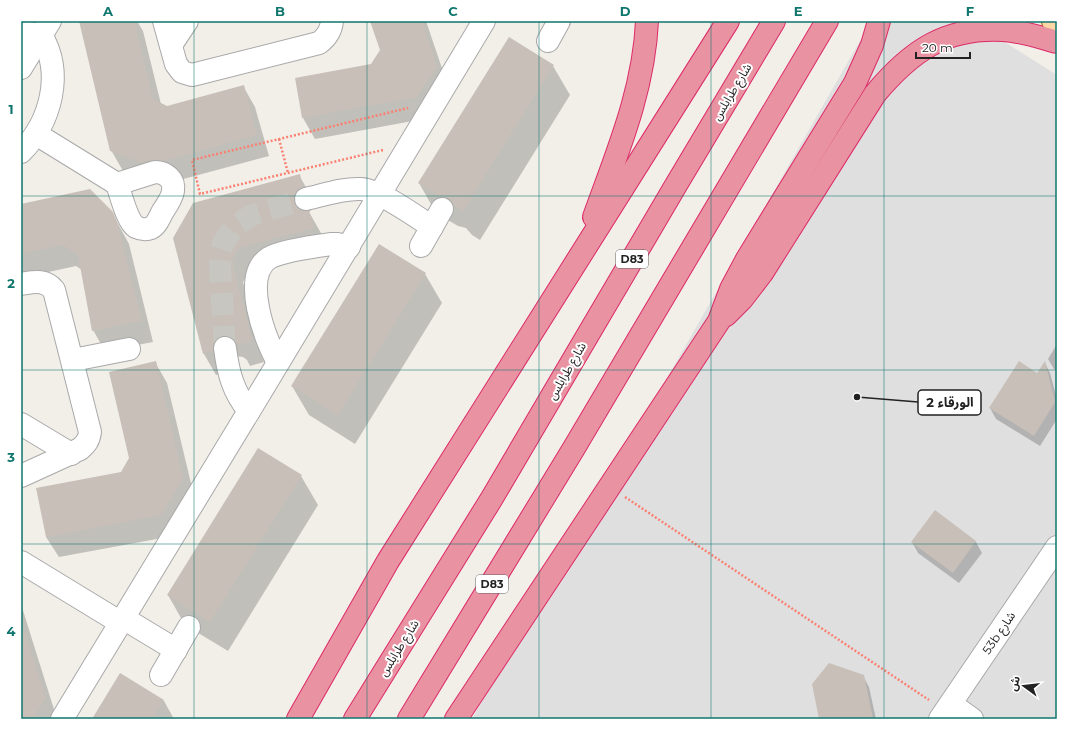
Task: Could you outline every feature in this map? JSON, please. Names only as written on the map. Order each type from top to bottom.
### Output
[{"type":"highway","points":[[577,262],[627,128],[639,84],[646,39],[647,21]]},
{"type":"highway","points":[[298,719],[388,561],[728,21]]},
{"type":"highway","name":"شارع طرابلس","points":[[355,719],[492,498],[774,21]]},
{"type":"highway","name":"D83","points":[[409,719],[574,448],[827,21]]},
{"type":"highway","points":[[719,321],[731,289],[747,259],[856,83],[872,45],[879,21]]},
{"type":"highway","points":[[456,719],[719,321],[742,299],[762,273],[876,94],[889,77],[923,48],[942,39],[962,33],[1004,30],[1026,33],[1057,42]]},
{"type":"main road","points":[[1053,21],[1057,24]]},
{"type":"street","points":[[164,21],[178,68],[182,72],[192,75],[319,43],[327,36],[332,26],[332,21]]},
{"type":"street","points":[[171,45],[187,21]]},
{"type":"street","points":[[62,719],[349,247],[484,21]]},
{"type":"street","points":[[548,41],[559,21]]},
{"type":"street","points":[[21,68],[37,30]]},
{"type":"street","points":[[21,152],[36,134],[43,120],[48,106],[52,81],[51,60],[48,46],[37,30]]},
{"type":"street","points":[[36,134],[117,184]]},
{"type":"street","points":[[306,199],[354,189],[363,189],[431,229]]},
{"type":"street","points":[[278,362],[266,341],[260,318],[255,285],[261,266],[268,259],[277,255],[332,244],[349,247]]},
{"type":"street","points":[[21,476],[80,449],[86,445],[90,432],[73,360],[54,290],[45,282],[23,287]]},
{"type":"street","points":[[225,348],[232,384],[239,398],[249,410]]},
{"type":"street","points":[[73,360],[129,349]]},
{"type":"street","points":[[21,424],[70,454]]},
{"type":"street","name":"53b شارع","points":[[946,712],[1057,547]]},
{"type":"street","points":[[21,562],[121,623],[169,662],[189,627]]},
{"type":"street","points":[[946,712],[972,719]]},
{"type":"path","points":[[411,143],[200,194],[192,160],[436,102]]},
{"type":"path","points":[[279,139],[288,173]]},
{"type":"path","points":[[609,487],[946,712]]},
{"type":"shaded area","points":[[895,21],[971,21],[1057,75],[1057,719],[472,719],[861,39]]},
{"type":"building","points":[[79,21],[134,21],[153,99],[167,106],[244,85],[257,135],[164,161],[152,160],[141,163],[110,151]]},
{"type":"building","points":[[370,21],[422,21],[437,67],[417,97],[302,118],[295,78],[371,64],[380,50]]},
{"type":"building","points":[[509,37],[554,65],[463,211],[454,206],[448,198],[440,197],[418,183]]},
{"type":"building","points":[[300,174],[303,187],[294,195],[294,202],[297,208],[302,211],[309,211],[314,228],[239,248],[232,261],[252,341],[237,345],[235,340],[230,337],[223,336],[218,338],[214,343],[213,351],[203,354],[173,238],[193,203]]},
{"type":"building","points":[[90,189],[113,212],[117,222],[142,321],[92,331],[78,255],[63,245],[21,254],[21,204]]},
{"type":"building","points":[[379,244],[426,273],[338,415],[291,386]]},
{"type":"building","points":[[156,361],[183,478],[161,515],[46,537],[36,488],[121,472],[129,458],[109,372]]},
{"type":"building","points":[[1019,361],[1037,373],[1045,361],[1055,402],[1034,436],[989,408]]},
{"type":"building","points":[[258,448],[302,475],[210,622],[167,595]]},
{"type":"building","points":[[935,510],[976,541],[953,573],[911,542]]},
{"type":"building","points":[[24,630],[46,698],[33,719],[21,719],[21,631]]},
{"type":"building","points":[[829,663],[864,675],[873,719],[819,719],[812,684]]},
{"type":"building","points":[[120,673],[164,700],[153,719],[92,719]]},
{"type":"tunnel","points":[[225,348],[220,268],[221,250],[224,241],[236,225],[252,215],[306,199]]},
{"type":"place","name":"الورقاء 2","points":[[857,397]]}]
